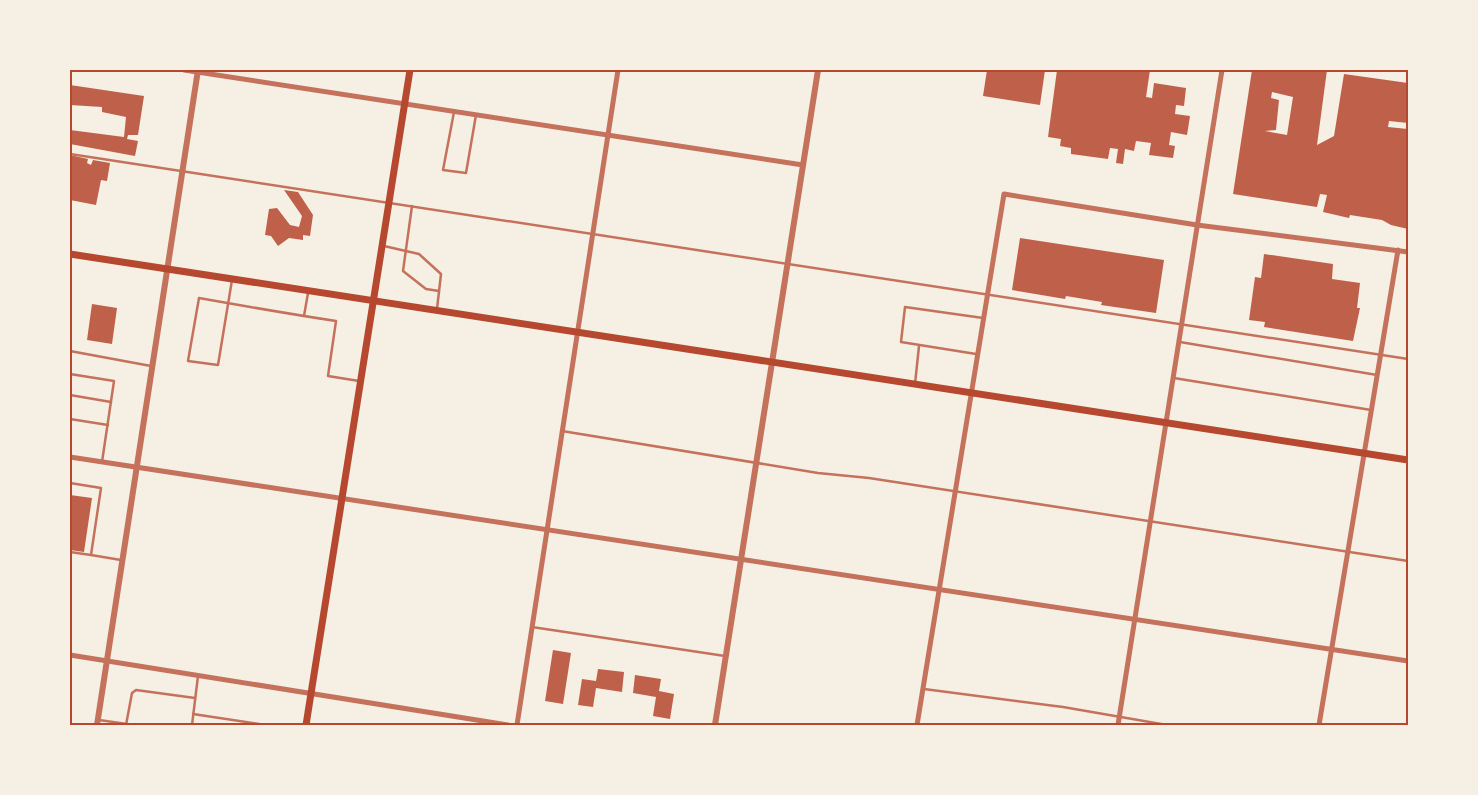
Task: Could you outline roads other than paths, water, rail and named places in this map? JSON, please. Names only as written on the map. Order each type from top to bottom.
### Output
[{"type":"main road","points":[[306,725],[410,70]]},
{"type":"main road","points":[[70,254],[308,292],[438,309],[1408,460]]},
{"type":"street","points":[[184,70],[803,166]]},
{"type":"street","points":[[517,725],[618,70]]},
{"type":"street","points":[[716,725],[818,70]]},
{"type":"street","points":[[1118,725],[1164,422],[1179,342],[1180,324],[1222,70]]},
{"type":"street","points":[[97,722],[198,71]]},
{"type":"street","points":[[917,725],[976,354],[1004,194],[1197,225],[1408,252]]},
{"type":"street","points":[[1319,725],[1398,250]]},
{"type":"street","points":[[70,457],[1408,661]]},
{"type":"street","points":[[70,655],[508,725]]},
{"type":"lane","points":[[454,111],[443,170],[466,173],[476,114]]},
{"type":"lane","points":[[70,154],[788,263],[986,296],[1408,359]]},
{"type":"lane","points":[[412,206],[403,271],[426,289],[439,291]]},
{"type":"lane","points":[[382,246],[419,254],[441,274],[438,309]]},
{"type":"lane","points":[[232,280],[228,303],[218,365],[188,361],[199,298],[228,303],[304,316],[336,322],[328,376],[360,382]]},
{"type":"lane","points":[[304,316],[308,292]]},
{"type":"lane","points":[[976,354],[901,342],[905,307],[983,318]]},
{"type":"lane","points":[[1179,342],[1378,376]]},
{"type":"lane","points":[[914,384],[919,346]]},
{"type":"lane","points":[[70,351],[152,366]]},
{"type":"lane","points":[[70,374],[114,381],[102,462]]},
{"type":"lane","points":[[1172,378],[1372,410]]},
{"type":"lane","points":[[70,395],[111,402]]},
{"type":"lane","points":[[70,419],[108,425]]},
{"type":"lane","points":[[562,431],[1408,561]]},
{"type":"lane","points":[[70,483],[101,488],[90,555]]},
{"type":"lane","points":[[70,552],[121,560]]},
{"type":"lane","points":[[532,627],[726,656]]},
{"type":"lane","points":[[70,655],[70,660]]},
{"type":"lane","points":[[192,725],[198,675]]},
{"type":"lane","points":[[923,689],[1167,725]]},
{"type":"lane","points":[[97,722],[127,724],[132,693],[136,690],[195,698]]},
{"type":"lane","points":[[193,714],[259,724]]}]
